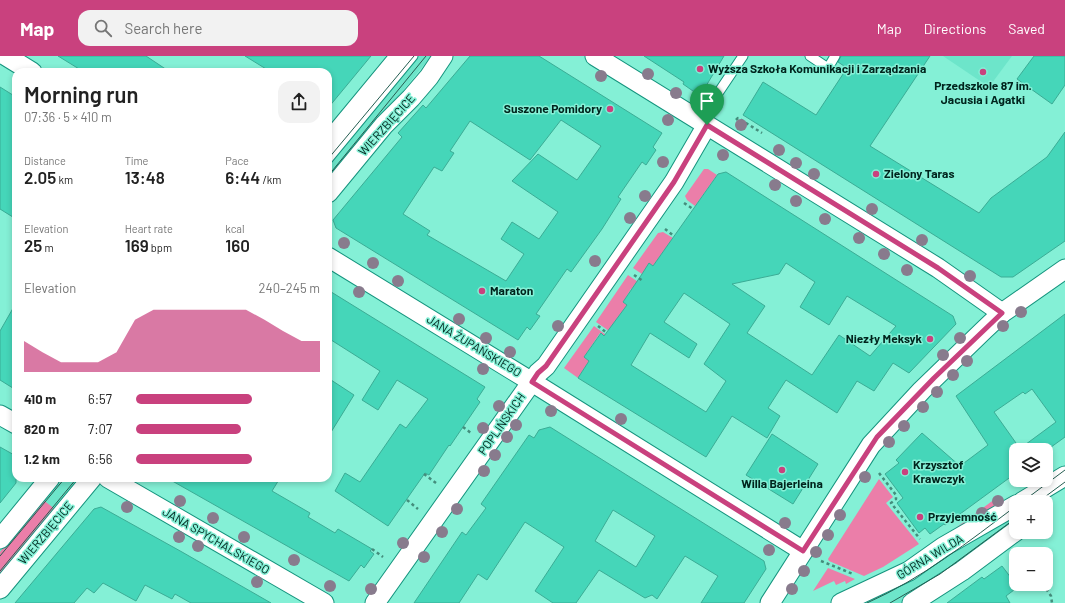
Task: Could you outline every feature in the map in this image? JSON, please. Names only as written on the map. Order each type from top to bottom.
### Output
[{"type":"street","points":[[6,56],[26,68]]},
{"type":"street","points":[[332,138],[400,56]]},
{"type":"street","name":"WIERZBIĘCICE","points":[[332,188],[384,126],[420,88],[443,56]]},
{"type":"street","points":[[595,56],[938,268],[1002,313]]},
{"type":"street","name":"POPLIŃSKICH","points":[[375,603],[538,373],[546,366],[674,182],[704,123]]},
{"type":"street","name":"JANA ŻUPAŃSKIEGO","points":[[332,259],[532,382],[810,556]]},
{"type":"street","points":[[770,603],[810,556],[877,437],[934,378],[1002,313],[1065,269]]},
{"type":"street","points":[[0,414],[12,422]]},
{"type":"street","points":[[1034,495],[1062,478]]},
{"type":"street","points":[[1049,495],[1062,478]]},
{"type":"street","points":[[0,539],[47,482]]},
{"type":"street","name":"WIERZBIĘCICE","points":[[0,589],[89,482]]},
{"type":"street","name":"JANA SPYCHALSKIEGO","points":[[115,482],[324,603]]},
{"type":"street","name":"GÓRNA WILDA","points":[[841,603],[910,571],[943,547],[1009,509]]},
{"type":"street","points":[[912,603],[957,574],[1009,536]]},
{"type":"lane","points":[[332,154],[413,56]]},
{"type":"lane","points":[[704,123],[743,56]]},
{"type":"lane","points":[[810,56],[828,68],[836,56]]},
{"type":"path","points":[[463,427],[475,435]]},
{"type":"path","points":[[879,473],[896,495],[896,499],[891,503],[925,545]]},
{"type":"path","points":[[424,474],[440,486]]},
{"type":"path","points":[[407,500],[422,511]]},
{"type":"path","points":[[372,549],[388,560]]},
{"type":"path","points":[[810,556],[848,572]]},
{"type":"path","points":[[1048,591],[1051,596],[1052,603]]},
{"type":"shaded area","points":[[407,56],[431,56],[397,98],[399,100],[332,180],[332,147]]},
{"type":"shaded area","name":"Przedszkole 87 im. Jacusia i Agatki","points":[[943,56],[1012,56],[989,87]]},
{"type":"shaded area","points":[[704,169],[708,169],[717,175],[695,206],[687,200],[685,196]]},
{"type":"shaded area","points":[[663,232],[673,238],[653,266],[649,264],[642,274],[633,268],[658,233]]},
{"type":"shaded area","points":[[628,275],[641,284],[631,289],[623,302],[627,305],[609,331],[596,322]]},
{"type":"shaded area","points":[[594,326],[606,335],[605,336],[600,333],[584,357],[589,361],[578,378],[564,368]]},
{"type":"shaded area","points":[[879,479],[893,497],[886,503],[919,544],[883,567],[864,576],[829,561],[828,559]]},
{"type":"shaded area","points":[[54,482],[78,482],[0,582],[0,546]]},
{"type":"shaded area","points":[[999,496],[1002,501],[957,535],[953,530]]},
{"type":"shaded area","points":[[43,500],[55,509],[0,576],[0,552]]},
{"type":"shaded area","points":[[1009,517],[1009,530],[908,600],[902,603],[853,603],[948,550],[988,532]]},
{"type":"shaded area","points":[[828,568],[855,579],[846,584],[845,581],[836,585],[834,581],[813,591]]},
{"type":"building","points":[[58,56],[146,56],[164,68],[78,68]]},
{"type":"building","points":[[245,56],[371,56],[332,103],[332,68],[264,68]]},
{"type":"building","points":[[470,56],[539,56],[662,133],[653,147],[656,150],[646,165],[642,162],[618,197],[621,199],[602,229],[571,272],[567,269],[536,314],[540,316],[530,330],[527,327],[518,340],[336,228],[333,220],[402,137],[398,133],[423,105],[426,108]],"holes":[[[561,120],[601,146],[577,180],[538,154],[512,181],[558,212],[539,239],[512,222],[501,239],[524,254],[506,281],[427,235],[430,231],[403,214],[434,167],[442,171],[454,153],[450,151],[470,121],[530,160]]]},
{"type":"building","points":[[644,56],[724,56],[700,96],[683,84],[684,82]]},
{"type":"building","points":[[841,56],[930,56],[870,146],[979,213],[991,198],[1047,157],[1065,132],[1065,241],[1013,277],[1001,277],[743,115],[763,82],[816,115],[847,68],[838,62]]},
{"type":"building","points":[[1034,56],[1065,56],[1065,85],[1052,104],[1017,79]]},
{"type":"building","points":[[0,87],[12,94],[12,216],[0,209]]},
{"type":"building","points":[[726,172],[953,316],[956,324],[909,373],[893,363],[874,391],[857,381],[837,413],[786,380],[768,408],[780,416],[767,438],[732,416],[706,457],[578,378],[589,361],[584,357],[601,333],[604,336],[627,305],[623,302],[649,263],[653,266],[718,174]],"holes":[[[786,263],[815,282],[800,307],[829,325],[847,296],[896,326],[870,356],[839,335],[812,375],[747,333],[765,306],[732,284],[779,274]],[[684,293],[730,324],[704,364],[726,381],[706,412],[631,365],[650,333],[689,358],[697,344],[664,322]]]},
{"type":"building","points":[[332,292],[485,387],[477,399],[480,402],[450,446],[449,445],[429,475],[425,473],[388,526],[335,491],[345,473],[360,482],[400,424],[406,428],[428,399],[397,380],[378,410],[362,400],[380,371],[332,341]]},
{"type":"building","points":[[12,310],[12,388],[0,380],[0,331]]},
{"type":"building","points":[[1065,314],[1065,437],[1053,446],[1053,443],[1028,443],[1056,422],[1032,389],[1025,394],[1023,392],[994,412],[1016,443],[1009,443],[1009,478],[945,525],[944,524],[930,534],[925,528],[919,533],[897,503],[903,498],[885,474],[899,463],[896,460],[922,433],[960,466],[988,445],[956,396]]},
{"type":"building","points":[[332,381],[354,395],[332,431]]},
{"type":"building","points":[[550,427],[764,561],[766,569],[744,603],[701,603],[718,576],[685,556],[657,599],[652,595],[645,598],[599,570],[576,603],[553,603],[535,591],[564,547],[525,522],[487,580],[478,574],[459,603],[414,603],[462,532],[466,535],[486,508],[481,504],[529,435],[534,438],[539,430]],"holes":[[[613,510],[655,536],[636,567],[595,541]]]},
{"type":"building","name":"Willa Bajerleina","points":[[772,434],[818,464],[793,504],[746,475]]},
{"type":"building","points":[[0,447],[12,454],[12,482],[16,483],[0,503]]},
{"type":"building","points":[[174,482],[278,482],[272,491],[310,513],[308,517],[335,533],[338,529],[372,549],[370,551],[374,554],[364,568],[361,565],[349,581]]},
{"type":"building","points":[[101,507],[271,603],[191,603],[175,594],[172,599],[145,585],[136,601],[103,583],[94,593],[87,588],[74,603],[15,603],[94,509]]},
{"type":"building","points":[[1002,566],[1009,575],[1009,591],[1013,591],[1006,596],[1010,603],[947,603],[982,577],[984,579]]},
{"type":"tram line","points":[[332,154],[414,56]]},
{"type":"tram line","points":[[332,171],[426,56]]},
{"type":"tram line","points":[[1031,495],[1065,470]]},
{"type":"tram line","points":[[0,556],[62,482]]},
{"type":"tram line","points":[[0,571],[74,482]]},
{"type":"tram line","points":[[1047,495],[1065,482]]},
{"type":"tram line","points":[[867,603],[888,593],[926,571],[963,546],[1009,511]]},
{"type":"tram line","points":[[890,603],[940,574],[1009,523]]},
{"type":"place","name":"Wyższa Szkoła Komunikacji i Zarządzania","points":[[700,69]]},
{"type":"place","name":"Przedszkole 87 im. Jacusia i Agatki","points":[[983,72]]},
{"type":"place","name":"Suszone Pomidory","points":[[610,109]]},
{"type":"place","name":"Zielony Taras","points":[[876,174]]},
{"type":"place","name":"Maraton","points":[[482,291]]},
{"type":"place","name":"Niezły Meksyk","points":[[930,339]]},
{"type":"place","name":"Willa Bajerleina","points":[[782,470]]},
{"type":"place","name":"Krzysztof Krawczyk","points":[[905,472]]},
{"type":"place","name":"Przyjemność","points":[[920,517]]},
{"type":"route","points":[[707,125],[938,268],[1002,313],[934,378],[877,437],[803,551],[532,382],[538,373],[546,366],[674,182],[707,125]]}]
